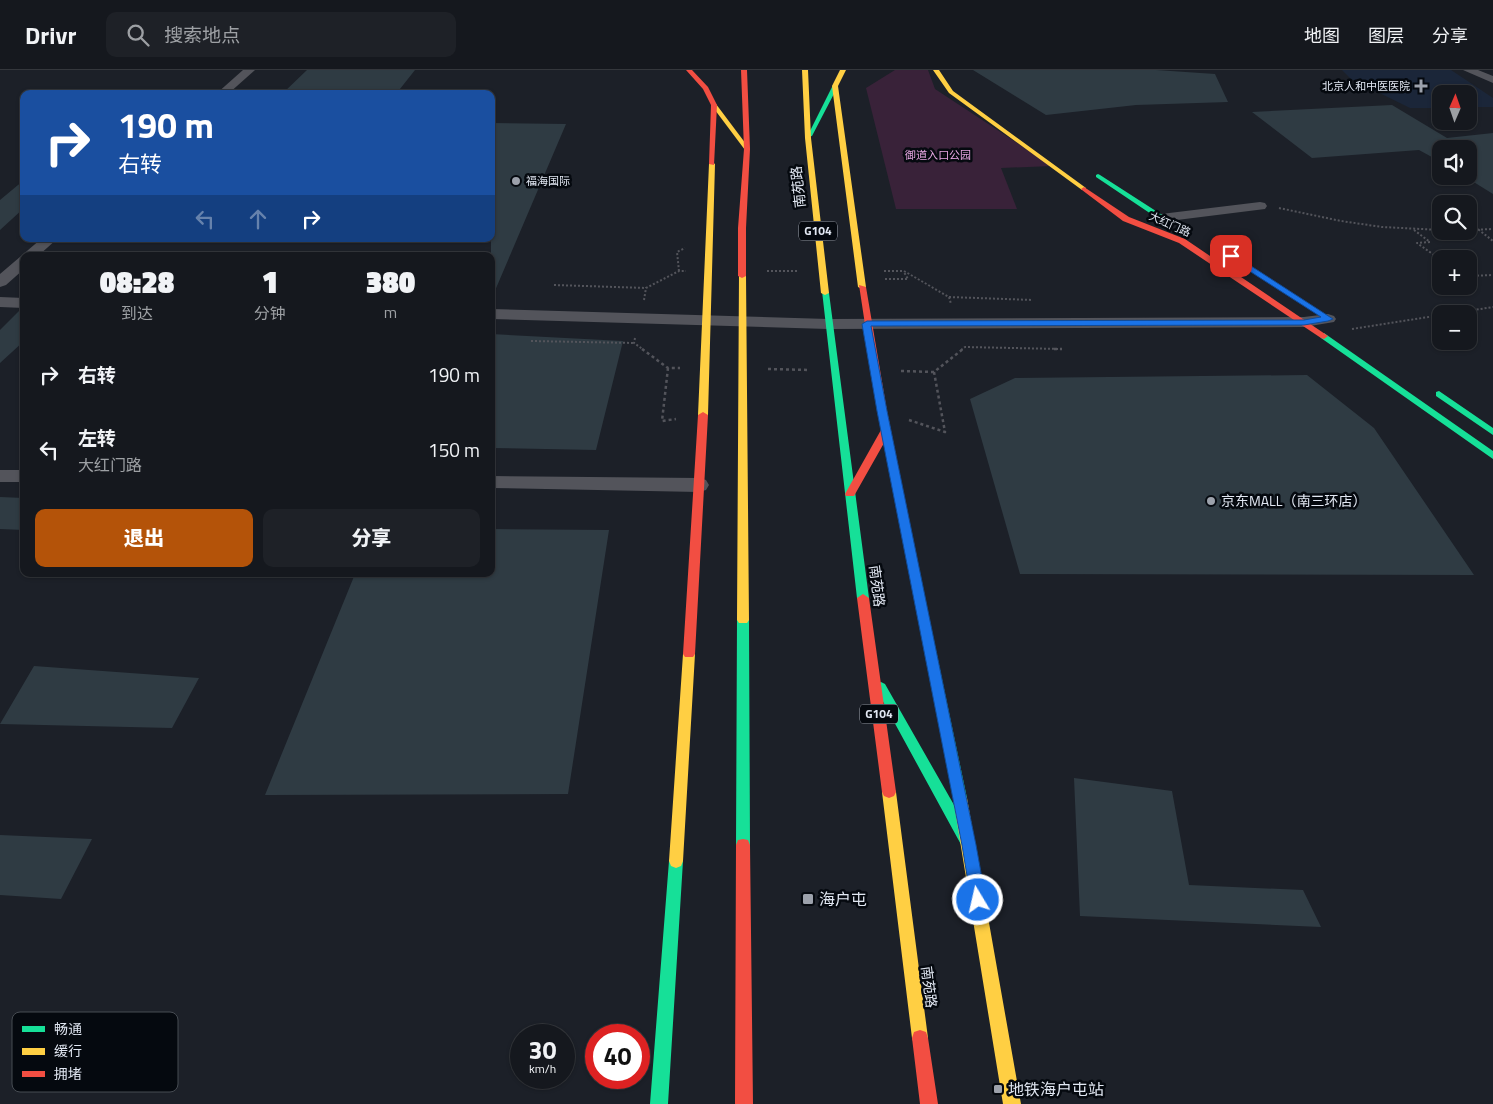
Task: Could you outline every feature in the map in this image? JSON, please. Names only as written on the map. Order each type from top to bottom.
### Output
[{"type":"main road","points":[[689,70],[706,88],[714,105],[747,149]]},
{"type":"main road","points":[[744,70],[747,149],[742,228],[744,1104]]},
{"type":"main road","name":"南苑路","points":[[805,70],[808,138],[828,324],[929,1104]]},
{"type":"main road","points":[[808,138],[843,70]]},
{"type":"main road","points":[[835,86],[857,70]]},
{"type":"main road","name":"大红门路","points":[[939,74],[978,98]]},
{"type":"main road","name":"大红门路","points":[[939,74],[951,92],[1126,219],[1182,241],[1308,315],[1493,456]]},
{"type":"main road","points":[[835,86],[860,279],[882,411],[969,845],[1012,1104]]},
{"type":"main road","points":[[659,1104],[699,485],[708,319],[714,105]]},
{"type":"main road","name":"大红门路","points":[[1089,171],[1161,218],[1184,229]]},
{"type":"main road","points":[[1328,319],[1344,330]]},
{"type":"main road","points":[[1430,389],[1493,432]]},
{"type":"main road","points":[[850,494],[886,430]]},
{"type":"main road","points":[[874,674],[969,845]]},
{"type":"street","points":[[227,90],[250,70]]},
{"type":"street","points":[[1468,70],[1493,80]]},
{"type":"street","points":[[1161,218],[1260,206]]},
{"type":"street","points":[[34,252],[46,242]]},
{"type":"street","points":[[0,282],[20,264]]},
{"type":"street","points":[[0,302],[20,303]]},
{"type":"street","points":[[495,314],[828,324],[1308,315],[1328,319]]},
{"type":"street","points":[[0,476],[20,476]]},
{"type":"street","points":[[495,482],[699,485]]},
{"type":"path","points":[[1260,206],[1285,209],[1340,221],[1413,230],[1432,230]]},
{"type":"path","points":[[1478,229],[1493,229]]},
{"type":"path","points":[[1478,229],[1493,241]]},
{"type":"path","points":[[1413,230],[1430,242],[1417,243],[1432,254]]},
{"type":"path","points":[[677,252],[679,270]]},
{"type":"path","points":[[860,279],[908,279],[904,271]]},
{"type":"path","points":[[1477,276],[1493,275]]},
{"type":"path","points":[[554,285],[646,288]]},
{"type":"path","points":[[949,297],[1033,300]]},
{"type":"path","points":[[1477,310],[1493,307]]},
{"type":"path","points":[[1344,330],[1432,316]]},
{"type":"path","points":[[531,341],[634,343]]},
{"type":"path","points":[[965,347],[1062,349]]},
{"type":"path","points":[[662,421],[668,368]]},
{"type":"path","points":[[882,411],[945,432],[934,372]]},
{"type":"shaded area","name":"北京人和中医医院","points":[[1342,70],[1451,70],[1474,85],[1432,85],[1432,108],[1410,108],[1351,79]]},
{"type":"shaded area","name":"北京人和中医医院","points":[[1478,88],[1493,98],[1493,107],[1478,107]]},
{"type":"green space","name":"御道入口公园","points":[[895,70],[928,70],[935,89],[1052,166],[1001,168],[1017,209],[896,209],[866,88]]},
{"type":"building","points":[[307,70],[415,70],[399,90],[286,90]]},
{"type":"building","points":[[973,70],[1156,70],[1215,74],[1228,102],[1136,105],[1046,115]]},
{"type":"building","points":[[1392,105],[1447,138],[1493,133],[1493,194],[1477,184],[1477,140],[1432,140],[1432,157],[1419,150],[1312,158],[1252,112]]},
{"type":"building","name":"福海国际","points":[[495,123],[566,124],[495,291],[495,252],[491,252],[491,242],[495,242]]},
{"type":"building","points":[[20,183],[20,212],[0,230],[0,200]]},
{"type":"building","points":[[20,310],[20,345],[0,363],[0,330]]},
{"type":"building","points":[[495,334],[623,341],[596,450],[495,448]]},
{"type":"building","name":"京东MALL（南三环店）","points":[[1307,375],[1374,428],[1474,575],[1020,574],[970,399],[1015,378]]},
{"type":"building","points":[[0,497],[20,498],[20,530],[0,529]]},
{"type":"building","points":[[495,529],[609,530],[568,794],[265,795],[354,577],[495,577]]},
{"type":"building","points":[[34,666],[199,678],[172,728],[0,724]]},
{"type":"building","points":[[1074,778],[1172,791],[1189,885],[1303,890],[1321,927],[1080,916]]},
{"type":"building","points":[[0,835],[92,839],[61,899],[0,895]]},
{"type":"traffic: fast","points":[[809,136],[835,86]]},
{"type":"traffic: fast","points":[[1098,176],[1169,222]]},
{"type":"traffic: fast","points":[[825,293],[863,598]]},
{"type":"traffic: fast","points":[[1324,336],[1493,456]]},
{"type":"traffic: fast","points":[[1439,394],[1493,432]]},
{"type":"traffic: fast","points":[[912,560],[960,798]]},
{"type":"traffic: fast","points":[[743,620],[743,845]]},
{"type":"traffic: fast","points":[[881,687],[969,845]]},
{"type":"traffic: fast","points":[[659,1104],[676,861]]},
{"type":"traffic: slow","points":[[805,70],[808,138],[825,293]]},
{"type":"traffic: slow","points":[[843,70],[835,86],[862,287]]},
{"type":"traffic: slow","points":[[936,70],[951,92],[1084,189]]},
{"type":"traffic: slow","points":[[714,105],[747,149]]},
{"type":"traffic: slow","points":[[703,415],[712,164]]},
{"type":"traffic: slow","points":[[742,276],[743,620]]},
{"type":"traffic: slow","points":[[676,861],[689,654]]},
{"type":"traffic: slow","points":[[889,792],[920,1038]]},
{"type":"traffic: slow","points":[[960,798],[1012,1104]]},
{"type":"traffic: jam","points":[[689,70],[706,88],[714,105],[712,164]]},
{"type":"traffic: jam","points":[[742,276],[742,228],[747,149],[744,70]]},
{"type":"traffic: jam","points":[[1084,189],[1126,219],[1182,241],[1324,336]]},
{"type":"traffic: jam","points":[[862,287],[882,411],[912,560]]},
{"type":"traffic: jam","points":[[689,654],[703,415]]},
{"type":"traffic: jam","points":[[850,494],[886,430]]},
{"type":"traffic: jam","points":[[863,598],[889,792]]},
{"type":"traffic: jam","points":[[743,845],[744,1104]]},
{"type":"traffic: jam","points":[[920,1038],[929,1104]]},
{"type":"place","name":"北京人和中医医院","points":[[1421,86]]},
{"type":"place","name":"福海国际","points":[[516,181]]},
{"type":"place","name":"京东MALL（南三环店）","points":[[1211,501]]},
{"type":"place","name":"海户屯","points":[[808,899]]},
{"type":"place","name":"地铁海户屯站","points":[[998,1089]]},
{"type":"route","points":[[978,900],[969,845],[882,411],[867,324],[1304,322],[1328,319],[1231,256]]}]
